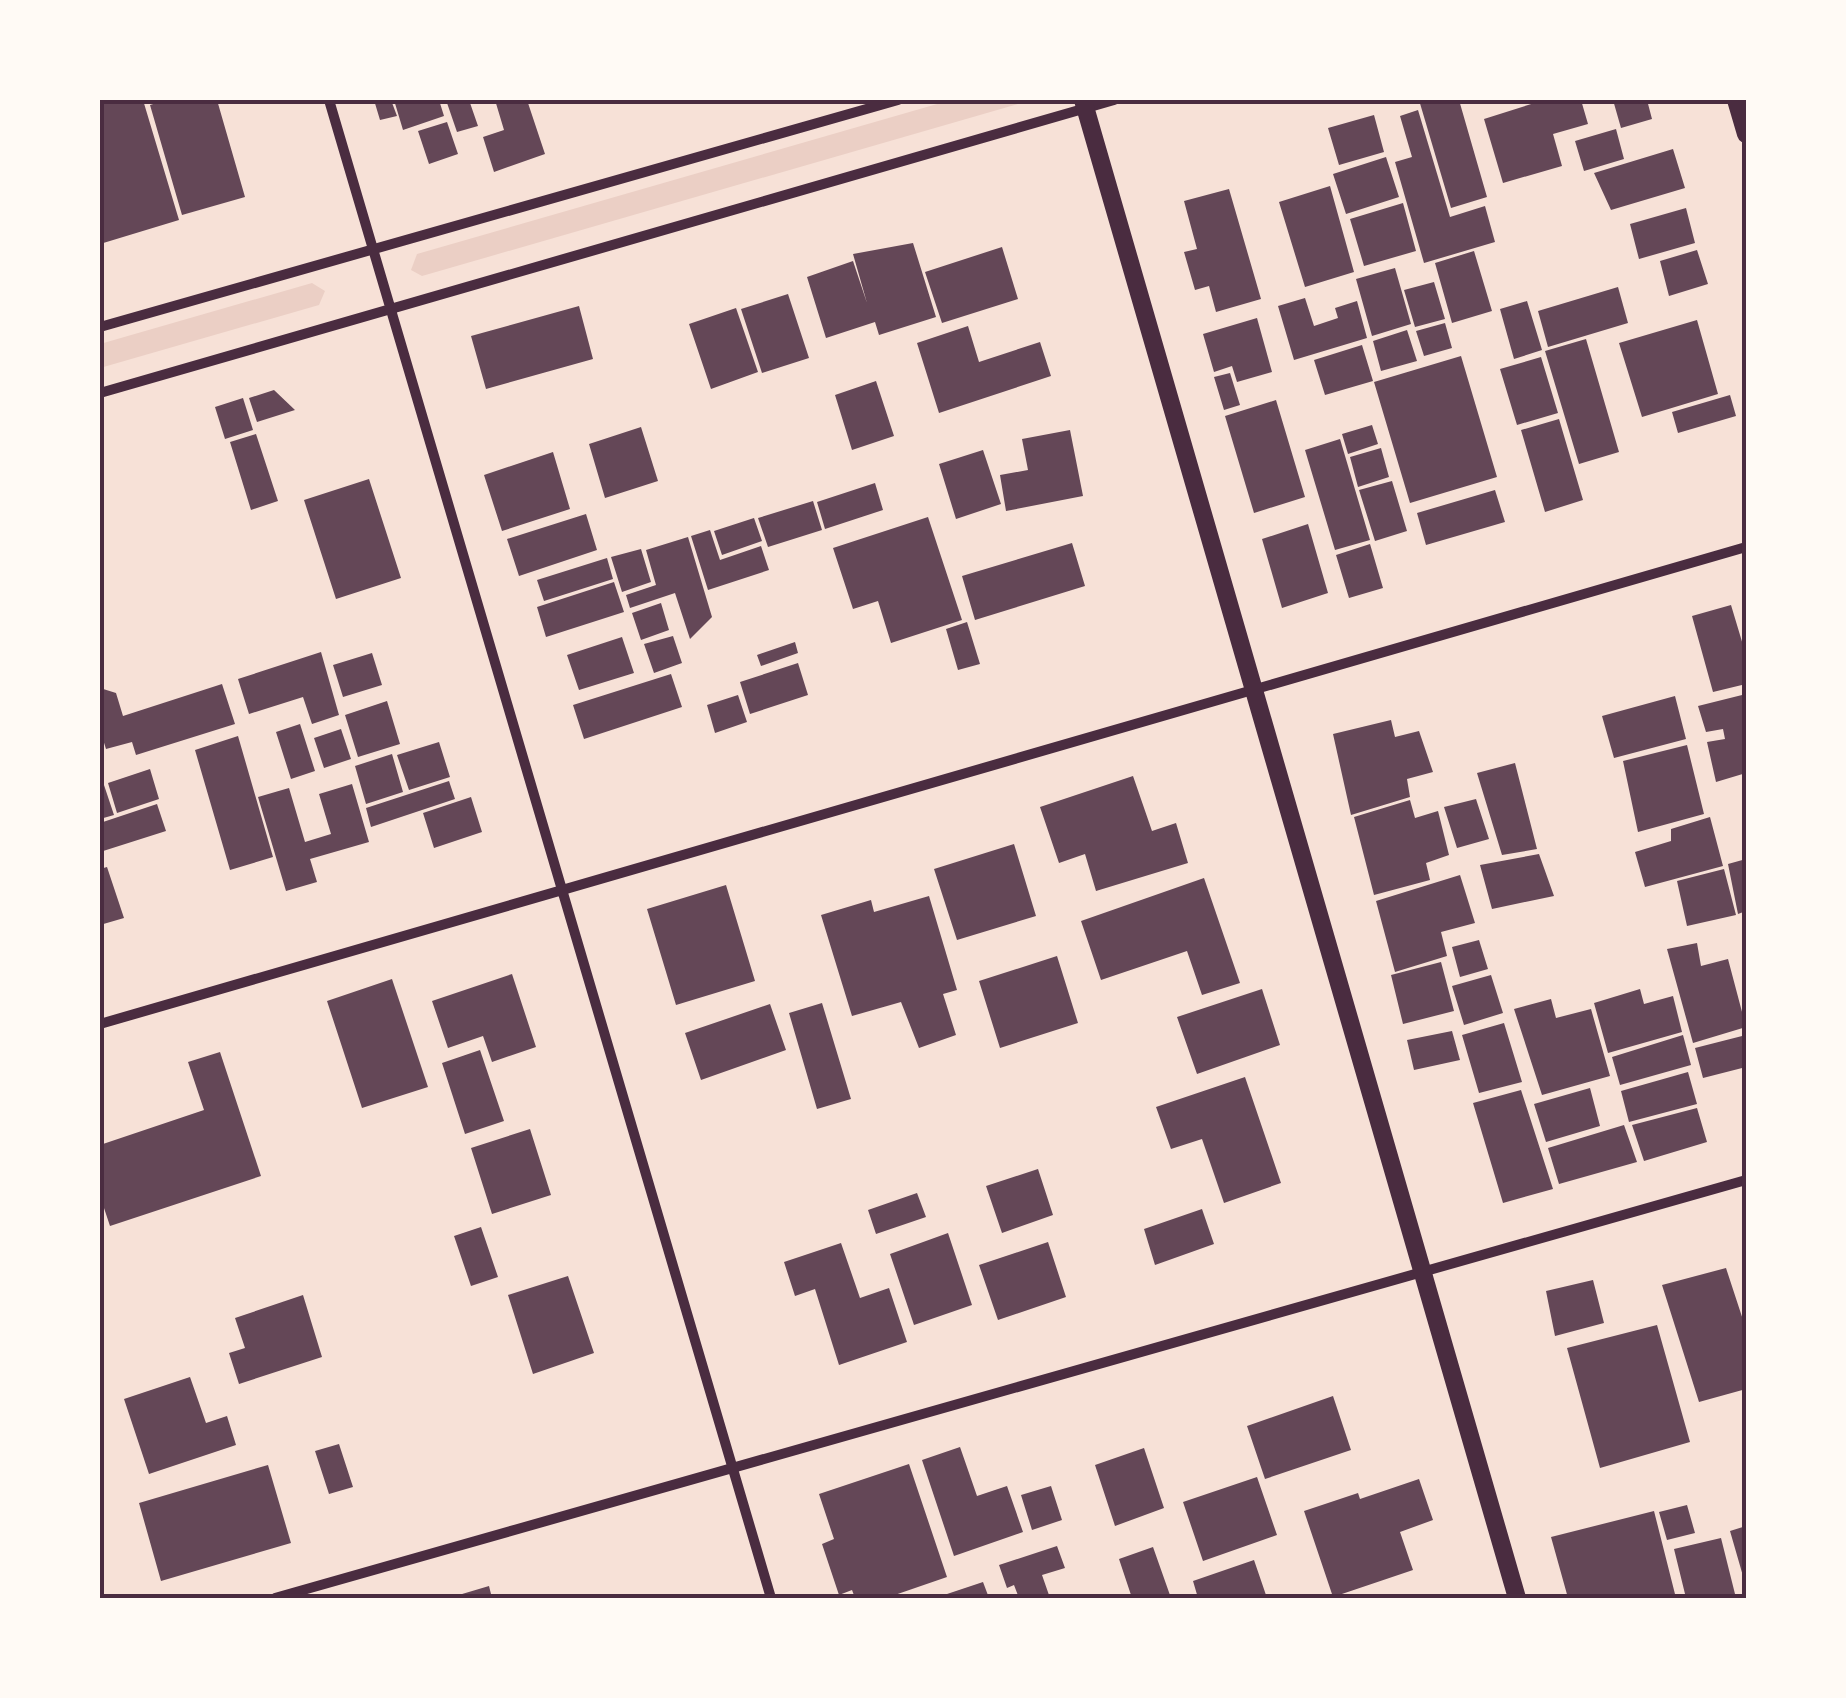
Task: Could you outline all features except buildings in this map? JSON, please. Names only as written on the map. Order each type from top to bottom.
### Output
[{"type":"street","points":[[329,100],[771,1598]]},
{"type":"street","points":[[100,327],[898,100]]},
{"type":"street","points":[[100,394],[1084,104],[1114,100]]},
{"type":"street","points":[[1736,100],[1746,134]]},
{"type":"street","points":[[1084,104],[1516,1598]]},
{"type":"street","points":[[100,1024],[1746,546]]},
{"type":"street","points":[[275,1598],[1746,1180]]},
{"type":"shaded area","points":[[951,100],[1032,100],[422,276],[411,270],[417,254]]},
{"type":"shaded area","points":[[312,283],[325,291],[319,305],[100,368],[100,344]]}]
